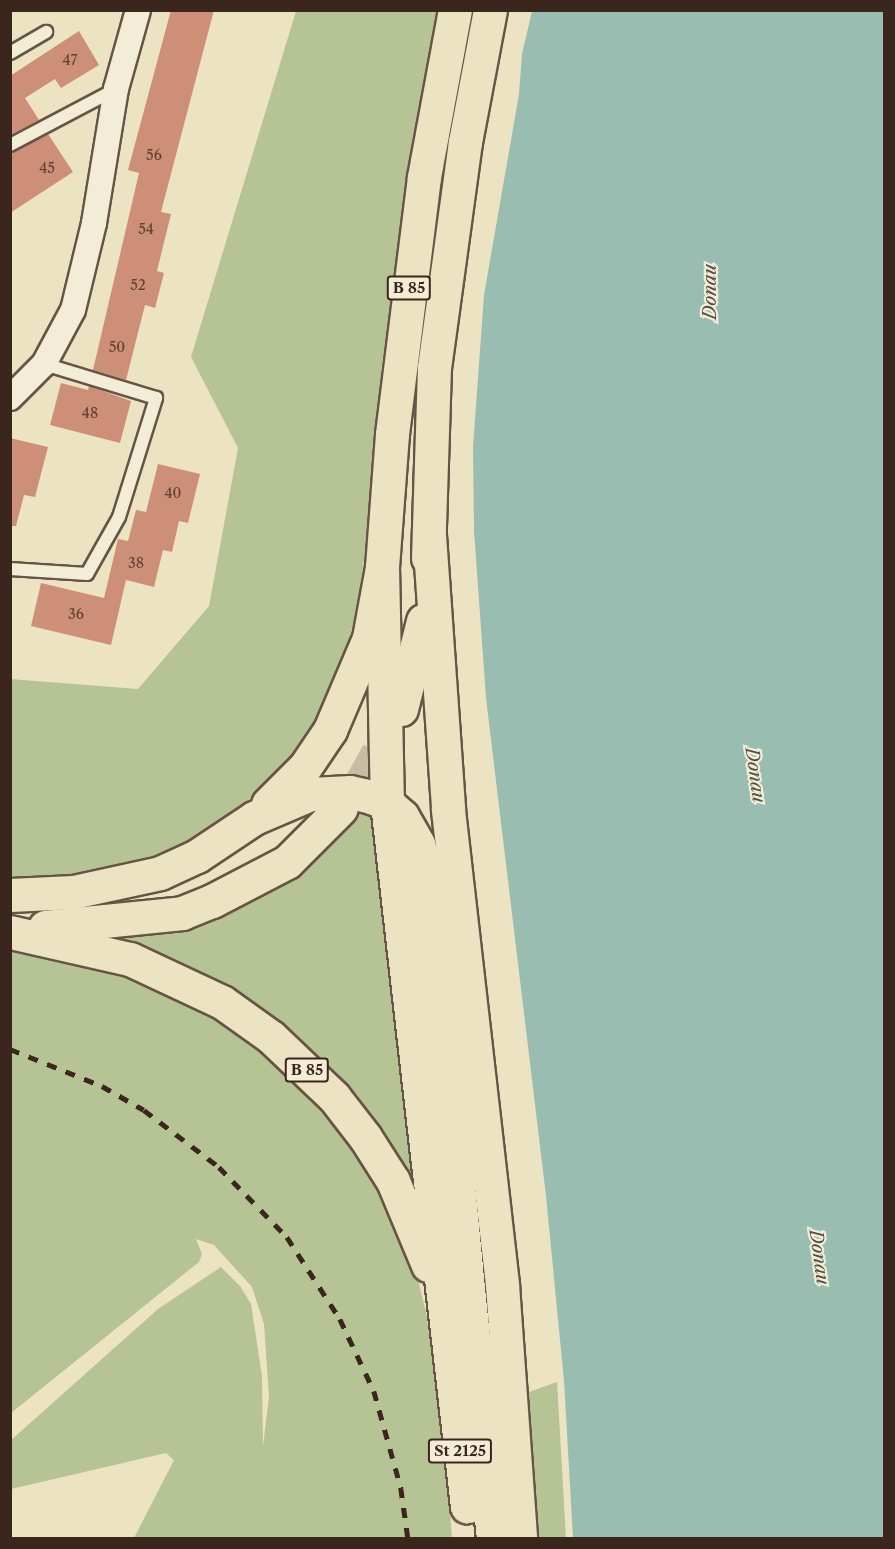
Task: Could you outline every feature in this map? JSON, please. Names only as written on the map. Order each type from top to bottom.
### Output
[{"type":"main road","name":"B 85","points":[[254,818],[305,767],[346,700],[369,638],[382,567],[409,289],[424,177],[455,10]]},
{"type":"main road","name":"B 85","points":[[401,709],[422,633],[429,535],[434,368],[447,261],[490,10]]},
{"type":"main road","points":[[429,535],[448,810],[502,1285],[520,1539]]},
{"type":"main road","points":[[382,567],[387,802],[450,1363]]},
{"type":"main road","name":"B 85","points":[[10,895],[73,892],[160,873],[197,856],[254,818],[289,800],[331,791],[350,792],[387,802]]},
{"type":"main road","points":[[387,802],[412,830],[427,877],[493,1539]]},
{"type":"main road","name":"B 85","points":[[10,932],[182,913],[248,885],[287,862],[341,808]]},
{"type":"main road","name":"B 85","points":[[10,932],[130,959],[181,981],[222,1002],[271,1037],[306,1069],[365,1137],[393,1181],[430,1271],[450,1363]]},
{"type":"main road","name":"St 2125","points":[[450,1363],[470,1539]]},
{"type":"street","points":[[10,398],[44,364],[73,310],[82,282],[116,88],[138,10]]},
{"type":"lane","points":[[10,53],[46,32]]},
{"type":"lane","points":[[10,145],[116,88]]},
{"type":"lane","points":[[10,570],[87,574],[119,517],[156,398],[44,364]]},
{"type":"green space","points":[[296,11],[442,11],[411,169],[382,364],[371,512],[356,616],[336,680],[317,722],[289,760],[244,805],[202,836],[153,862],[105,875],[11,881],[10,679],[138,689],[209,606],[238,448],[191,357]]},
{"type":"green space","points":[[358,809],[379,815],[426,1232],[336,1082],[102,940],[101,934],[161,927]]},
{"type":"green space","points":[[11,941],[72,951],[218,1010],[279,1061],[368,1168],[412,1256],[426,1312],[446,1456],[452,1538],[134,1538],[174,1460],[166,1453],[11,1489],[10,1441],[158,1309],[221,1267],[240,1286],[251,1304],[262,1376],[263,1446],[269,1397],[264,1324],[252,1287],[214,1245],[196,1239],[202,1254],[199,1262],[11,1413]]},
{"type":"green space","points":[[557,1382],[566,1538],[533,1538],[529,1392]]},
{"type":"water","name":"Donau","points":[[532,11],[884,11],[884,1538],[573,1538],[564,1381],[546,1196],[486,698],[474,531],[473,447],[484,295],[519,94],[522,54]]},
{"type":"building","points":[[171,10],[214,10],[161,212],[171,214],[157,271],[164,273],[155,308],[145,305],[126,380],[93,370],[139,173],[128,170]]},
{"type":"building","points":[[79,31],[99,65],[61,88],[55,79],[25,98],[39,120],[10,135],[10,76]]},
{"type":"building","points":[[48,134],[73,172],[10,213],[10,153]]},
{"type":"building","points":[[61,383],[88,390],[89,386],[131,401],[120,443],[50,425]]},
{"type":"building","points":[[10,438],[48,447],[35,497],[24,495],[16,526],[10,526]]},
{"type":"building","points":[[158,464],[200,474],[188,523],[179,521],[172,552],[163,550],[154,587],[126,580],[111,645],[31,626],[41,583],[104,598],[118,539],[128,541],[136,510],[146,512]]},
{"type":"tunnel","points":[[341,808],[362,781],[391,728]]},
{"type":"railway","points":[[10,1049],[102,1086],[144,1110],[219,1167],[287,1237],[340,1319],[374,1391],[401,1488],[408,1538]]}]
